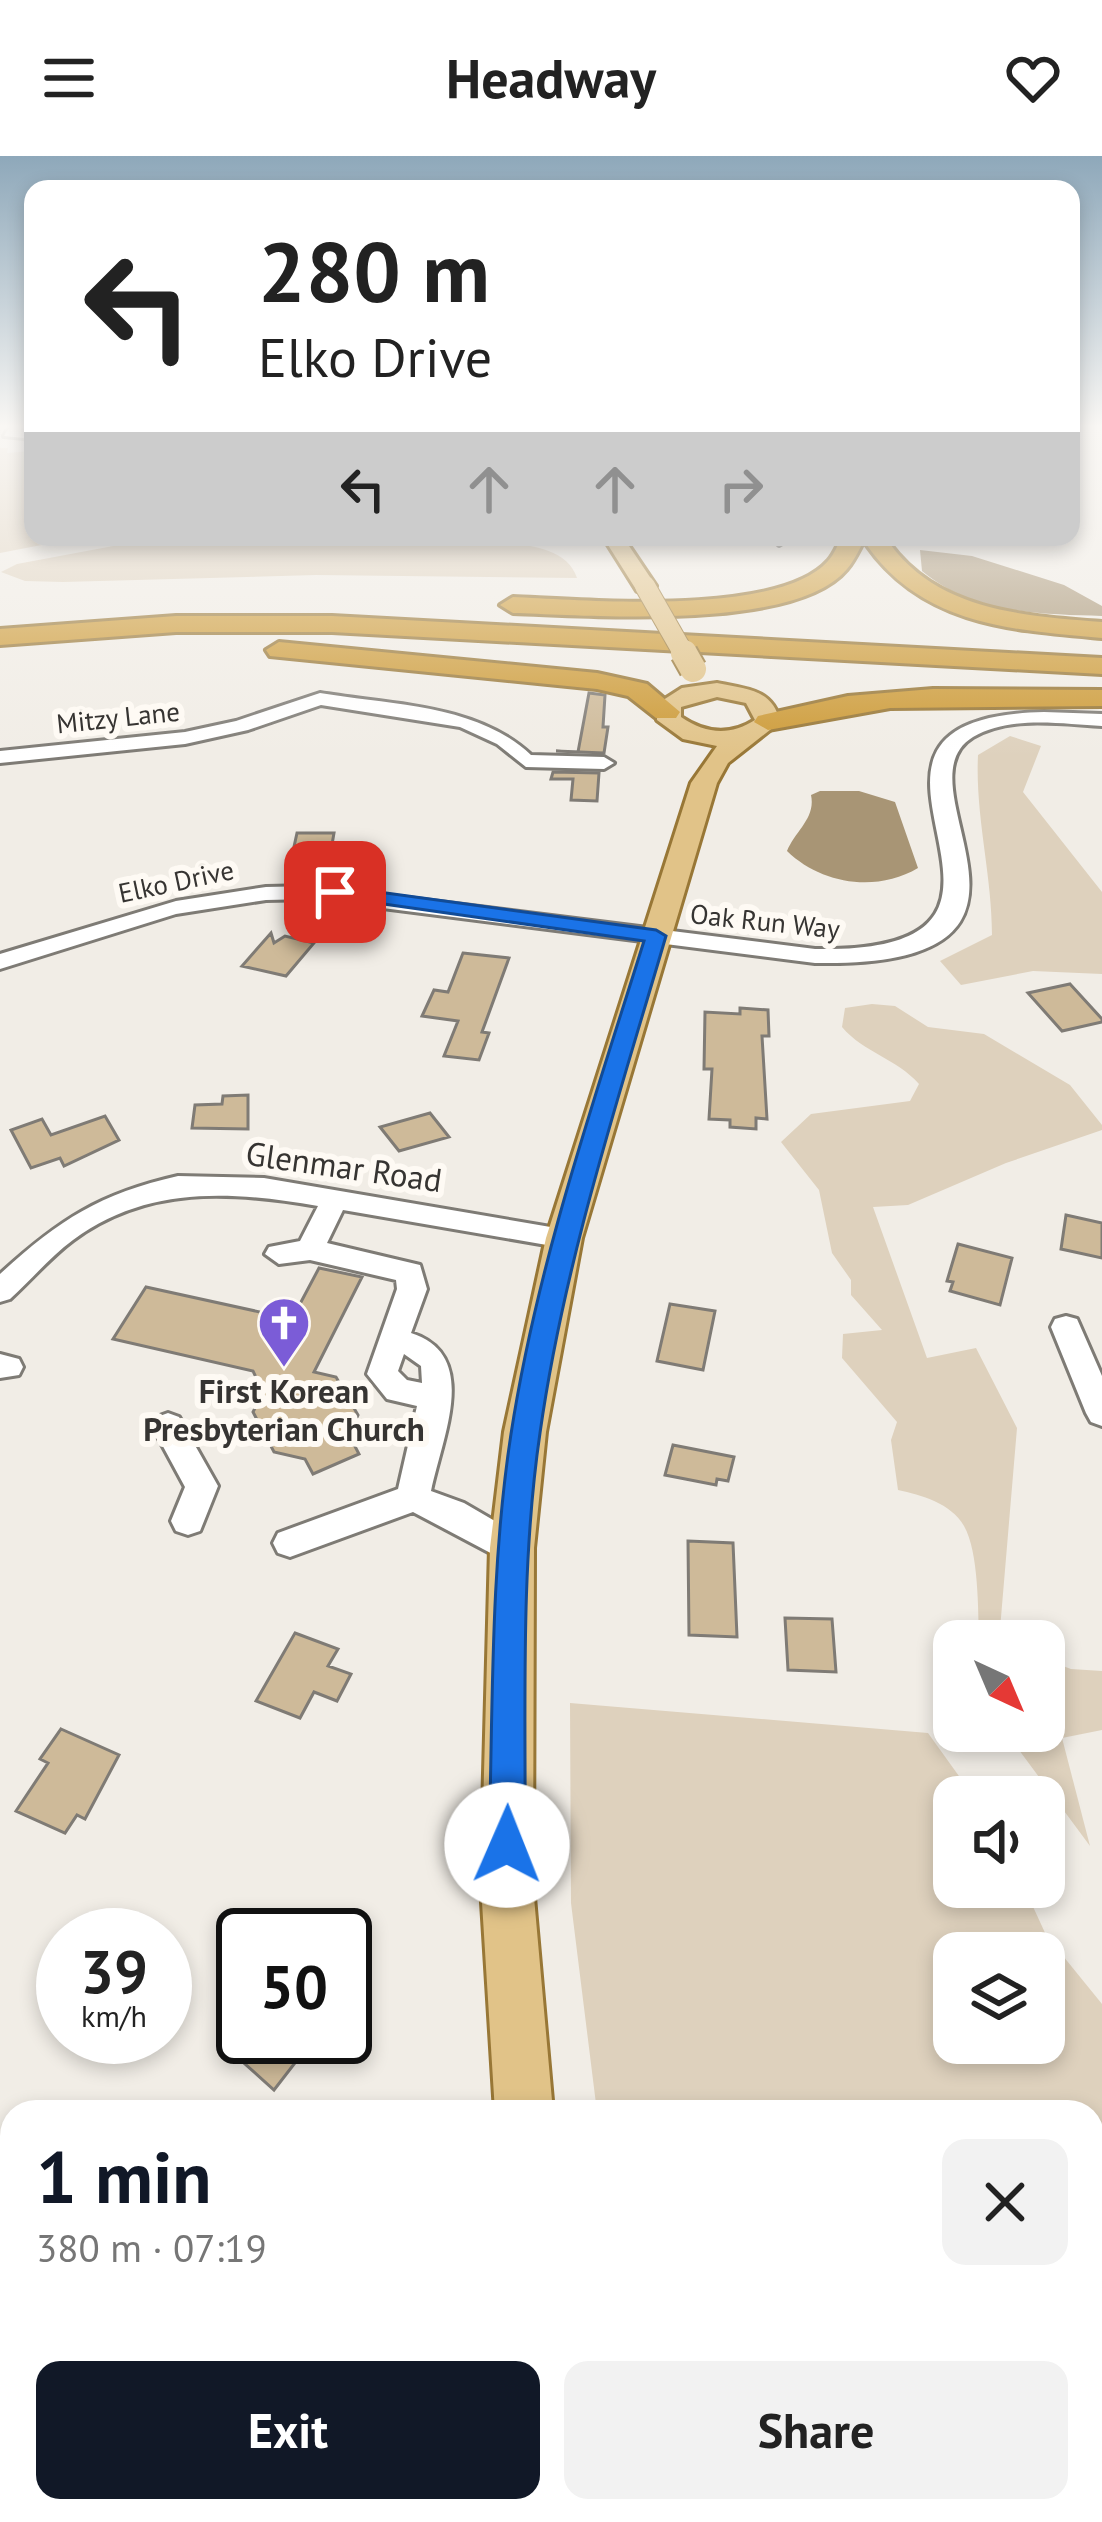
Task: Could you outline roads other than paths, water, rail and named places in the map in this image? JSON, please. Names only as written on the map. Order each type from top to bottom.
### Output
[{"type":"highway","points":[[794,620],[498,604],[693,607],[748,602],[826,577],[852,546]]},
{"type":"highway","points":[[879,546],[891,566],[938,596],[1020,621],[1102,633]]},
{"type":"highway","points":[[0,637],[176,624],[332,624],[1102,666]]},
{"type":"highway","points":[[936,627],[1102,633]]},
{"type":"highway","points":[[0,650],[126,645],[325,654],[597,681],[638,691],[666,712]]},
{"type":"highway","points":[[755,729],[797,712],[860,704],[1102,698]]},
{"type":"main road","points":[[523,2100],[507,1886],[512,1548],[526,1432],[564,1238],[704,782],[718,759],[755,729],[765,707],[754,698],[700,680],[619,546]]},
{"type":"main road","points":[[700,680],[666,712],[668,720],[686,732],[712,739],[755,729]]},
{"type":"main road","points":[[686,732],[701,754],[704,782]]},
{"type":"street","name":"Mitzy Lane","points":[[0,758],[185,738],[241,726],[302,702],[340,699],[465,722],[504,740],[526,761],[604,764]]},
{"type":"street","name":"Oak Run Way","points":[[656,936],[853,957],[918,942],[958,912],[962,898],[962,876],[938,772],[952,744],[965,734],[1005,721],[1102,720]]},
{"type":"street","name":"Elko Drive","points":[[0,962],[164,911],[293,892],[358,895],[656,936]]},
{"type":"street","name":"Glenmar Road","points":[[0,1292],[64,1232],[137,1196],[178,1185],[220,1185],[335,1199],[564,1238]]},
{"type":"street","points":[[335,1199],[294,1252],[410,1272],[412,1289],[392,1339],[420,1346],[436,1361],[434,1398],[413,1498]]},
{"type":"street","points":[[1066,1327],[1102,1413]]},
{"type":"street","points":[[168,1426],[202,1486],[188,1521]]},
{"type":"street","points":[[290,1543],[413,1498],[452,1513],[512,1548]]},
{"type":"place","name":"First Korean Presbyterian Church","points":[[284,1369]]}]
